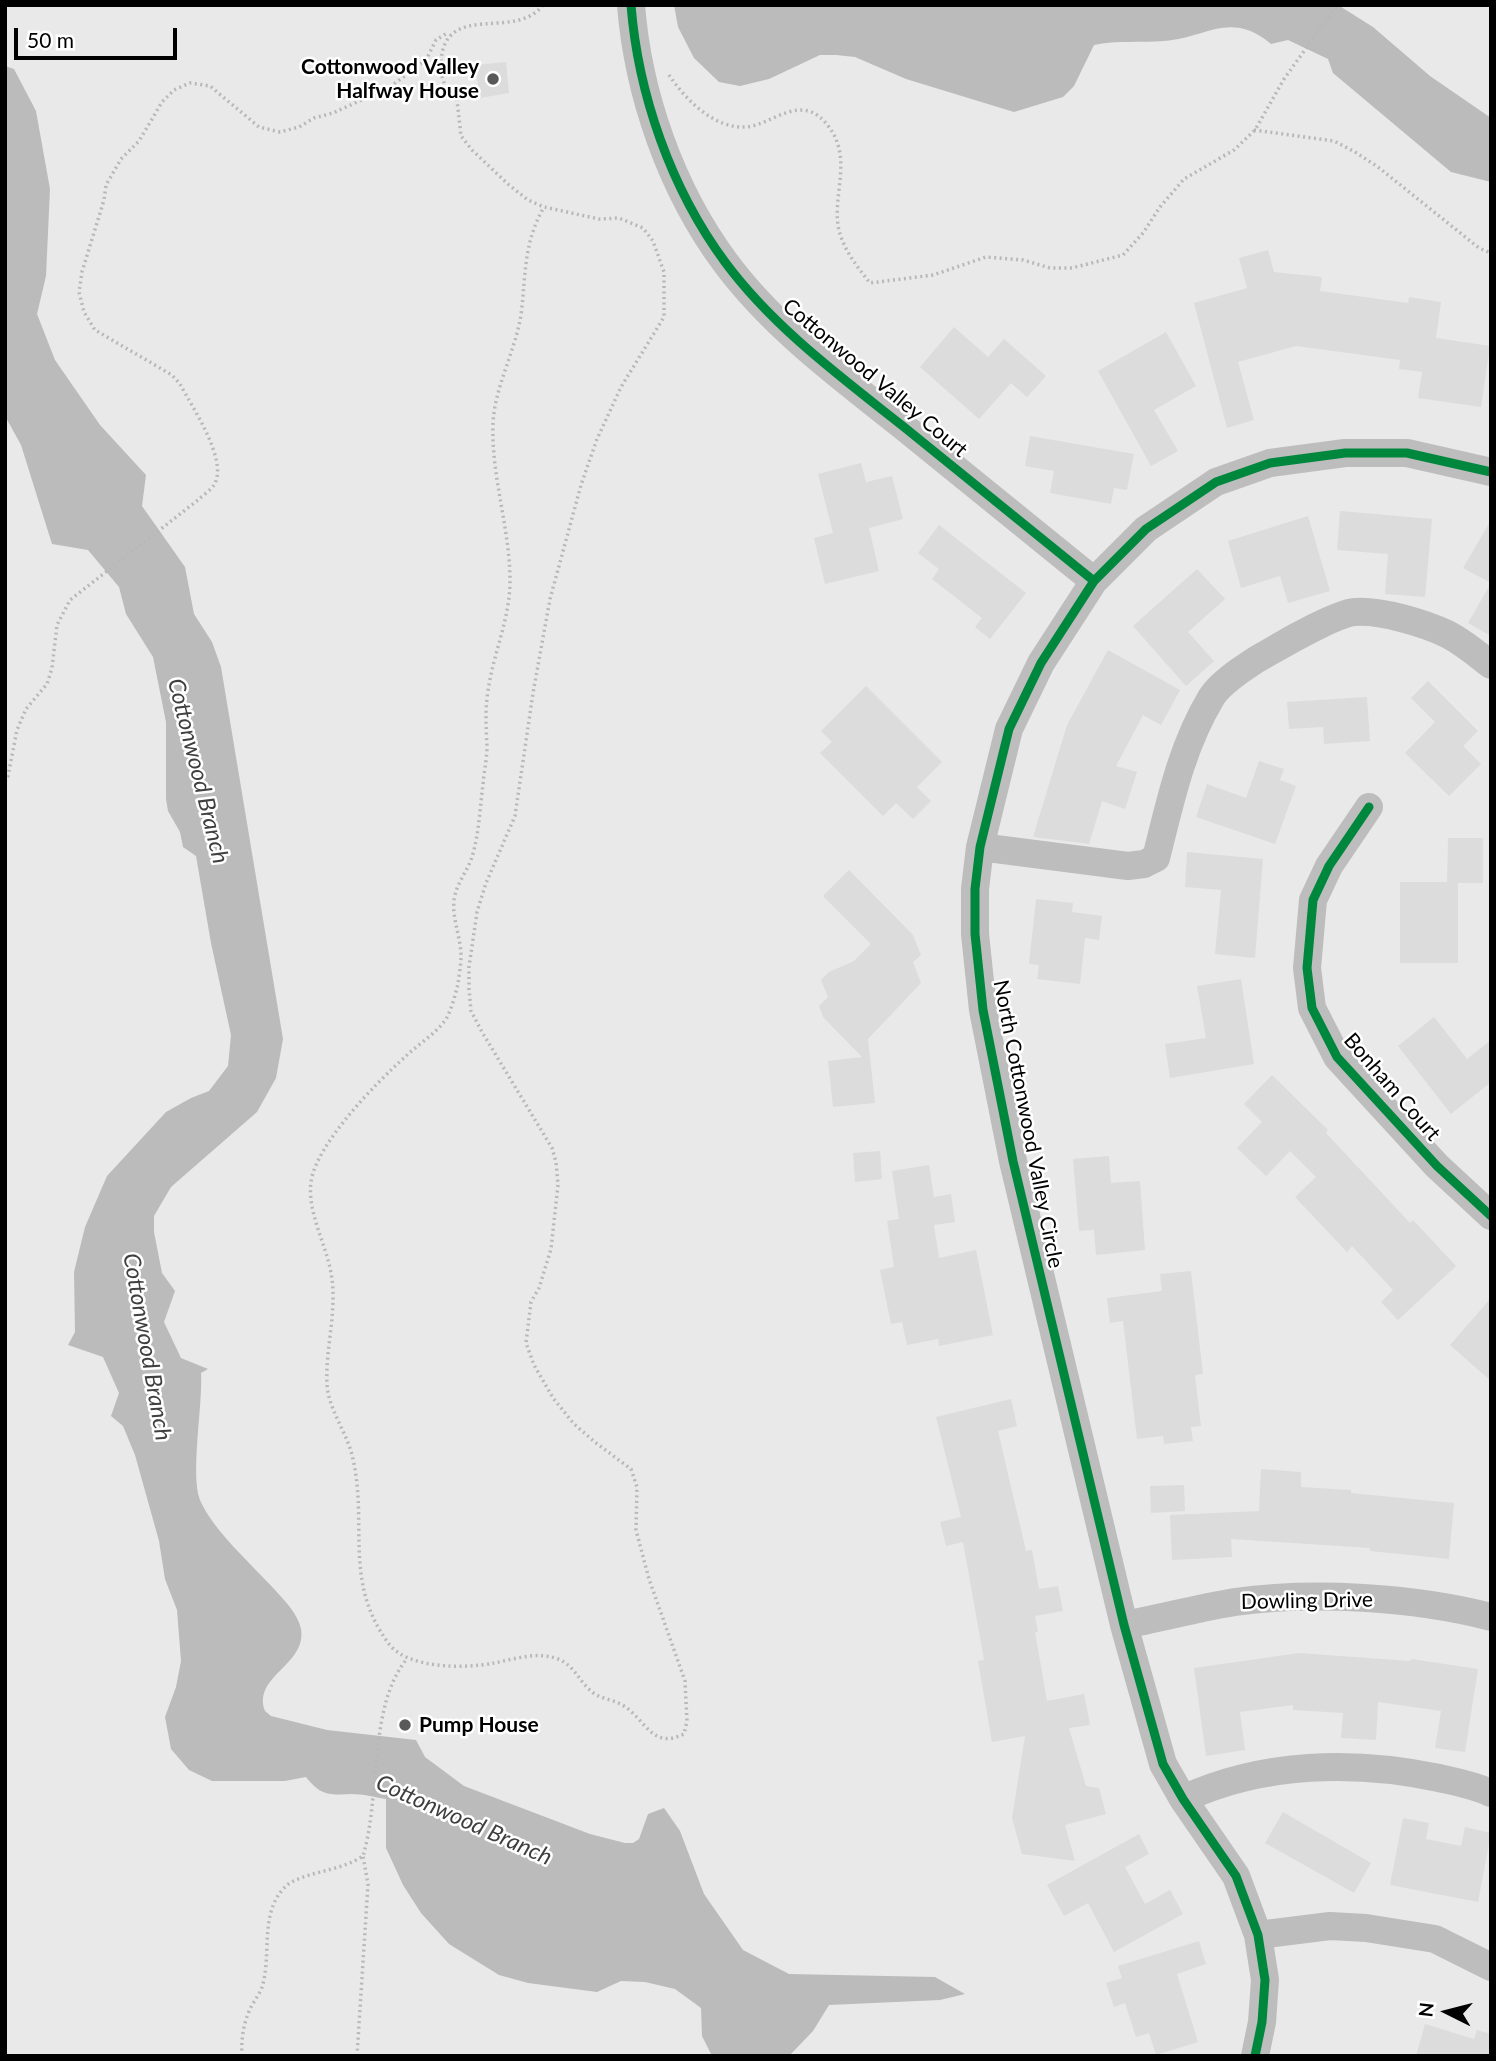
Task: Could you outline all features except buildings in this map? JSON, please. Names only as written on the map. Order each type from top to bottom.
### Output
[{"type":"street","name":"Cottonwood Valley Court","points":[[631,5],[634,37],[652,116],[682,192],[724,261],[764,307],[837,374],[1094,580]]},
{"type":"street","name":"North Cottonwood Valley Circle","points":[[1255,2056],[1262,2022],[1265,1980],[1258,1936],[1236,1876],[1183,1799],[1163,1764],[1124,1625],[1013,1161],[983,1010],[975,934],[975,888],[980,847],[1009,729],[1041,663],[1094,580],[1146,529],[1216,482],[1270,463],[1345,453],[1407,453],[1491,472]]},
{"type":"street","points":[[980,847],[1128,866],[1144,864],[1156,858],[1178,769],[1192,734],[1213,695],[1264,655],[1303,633],[1353,611],[1388,616],[1447,634],[1491,665]]},
{"type":"street","name":"Bonham Court","points":[[1369,807],[1329,866],[1313,900],[1307,968],[1312,1008],[1337,1057],[1437,1166],[1491,1216]]},
{"type":"street","name":"Dowling Drive","points":[[1124,1625],[1236,1602],[1307,1598],[1391,1600],[1491,1617]]},
{"type":"street","points":[[1183,1799],[1214,1785],[1282,1770],[1341,1766],[1418,1773],[1478,1786],[1491,1793]]},
{"type":"street","points":[[1258,1936],[1330,1926],[1366,1928],[1435,1940],[1491,1967]]},
{"type":"path","points":[[482,18],[506,20],[526,16],[543,5]]},
{"type":"path","points":[[666,70],[681,93],[725,125],[747,127],[797,110],[811,112],[828,126],[839,147],[842,172],[838,215],[840,236],[870,283],[933,275],[986,257],[1023,260],[1050,268],[1072,268],[1123,255],[1184,178],[1234,150],[1254,130],[1284,79],[1337,5]]},
{"type":"path","points":[[5,782],[16,730],[26,709],[47,684],[52,668],[57,625],[70,600],[198,500],[214,485],[219,469],[216,454],[180,384],[172,375],[95,330],[84,312],[79,292],[82,272],[97,229],[106,185],[121,159],[139,141],[162,102],[174,90],[190,83],[210,86],[259,127],[280,132],[299,127],[314,118],[333,113],[390,87],[426,60],[436,40],[465,22]]},
{"type":"path","points":[[448,33],[443,47],[442,80],[457,100],[461,135],[472,150],[528,200],[544,207],[599,219],[619,218],[643,228],[653,241],[664,272],[664,317],[613,404],[581,485],[550,599],[515,816],[486,883],[477,912],[469,967],[471,1011],[552,1148],[556,1162],[558,1185],[551,1250],[531,1302],[526,1343],[552,1398],[596,1443],[631,1469],[637,1487],[636,1530],[645,1567],[685,1681],[687,1721],[684,1734],[673,1740],[657,1737],[630,1709],[612,1699],[594,1695],[566,1662],[547,1655],[467,1666],[406,1660],[392,1648],[378,1626],[363,1592],[359,1555],[359,1493],[352,1453],[332,1405],[327,1385],[332,1278],[310,1197],[311,1177],[338,1129],[383,1078],[437,1030],[449,1015],[457,985],[461,956],[454,900],[462,875],[471,860],[479,816],[487,751],[485,717],[488,690],[501,642],[510,584],[495,475],[493,423],[497,394],[517,336],[532,229],[544,207]]},
{"type":"path","points":[[1254,130],[1334,141],[1378,167],[1479,248],[1491,253]]},
{"type":"path","points":[[356,2056],[368,1884],[363,1856],[384,1710],[397,1672],[406,1660]]},
{"type":"path","points":[[242,2056],[241,2044],[247,2014],[261,1990],[263,1981],[270,1917],[275,1902],[285,1886],[294,1881],[342,1868],[363,1856]]},
{"type":"shaded area","points":[[5,5],[1491,5],[1491,2056],[5,2056]]},
{"type":"water","points":[[674,5],[1338,5],[1373,27],[1430,76],[1491,118],[1491,182],[1451,172],[1333,73],[1328,59],[1288,40],[1271,44],[1243,29],[1230,27],[1164,41],[1094,45],[1074,86],[1063,97],[1014,112],[906,79],[855,57],[836,55],[820,55],[769,79],[740,86],[719,82],[694,58],[678,27]]},
{"type":"water","name":"Cottonwood Branch","points":[[5,66],[14,69],[36,111],[50,189],[46,276],[37,314],[55,360],[100,425],[146,475],[142,506],[185,567],[194,614],[212,642],[221,667],[283,1039],[276,1078],[257,1112],[171,1187],[154,1216],[154,1232],[162,1273],[175,1291],[164,1322],[181,1358],[208,1369],[201,1373],[196,1457],[200,1500],[223,1535],[291,1608],[301,1629],[301,1641],[296,1652],[266,1688],[263,1699],[265,1711],[271,1716],[327,1730],[416,1740],[425,1757],[464,1786],[590,1834],[625,1843],[633,1843],[639,1839],[648,1814],[664,1808],[680,1831],[704,1894],[743,1950],[789,1974],[935,1977],[965,1994],[940,2000],[829,2005],[813,2031],[789,2056],[712,2056],[702,2036],[701,2008],[675,1989],[645,1982],[621,1981],[597,1992],[528,1983],[499,1975],[449,1944],[421,1913],[403,1885],[386,1848],[386,1799],[360,1794],[326,1793],[316,1788],[306,1777],[285,1781],[212,1781],[189,1770],[171,1749],[165,1717],[176,1687],[181,1661],[177,1610],[165,1579],[159,1541],[135,1455],[123,1426],[111,1416],[119,1393],[103,1357],[68,1345],[75,1332],[74,1272],[85,1227],[107,1176],[166,1112],[209,1091],[228,1066],[231,1035],[196,856],[183,847],[180,832],[168,811],[166,722],[153,657],[126,614],[119,587],[88,550],[52,544],[21,445],[5,416]]},
{"type":"cycle path","points":[[631,5],[641,72],[660,140],[673,172],[706,234],[744,286],[786,330],[832,370],[1094,581]]},
{"type":"cycle path","points":[[1255,2056],[1262,2022],[1265,1980],[1258,1935],[1236,1876],[1183,1799],[1163,1764],[1124,1625],[1013,1161],[983,1010],[975,934],[975,889],[980,847],[1009,729],[1041,663],[1094,581],[1146,529],[1216,482],[1270,463],[1345,453],[1407,453],[1491,472]]},
{"type":"cycle path","points":[[1369,807],[1329,866],[1313,900],[1307,968],[1312,1008],[1337,1057],[1437,1166],[1491,1216]]},
{"type":"place","name":"Cottonwood Valley Halfway House","points":[[493,79]]},
{"type":"place","name":"Pump House","points":[[405,1725]]}]
